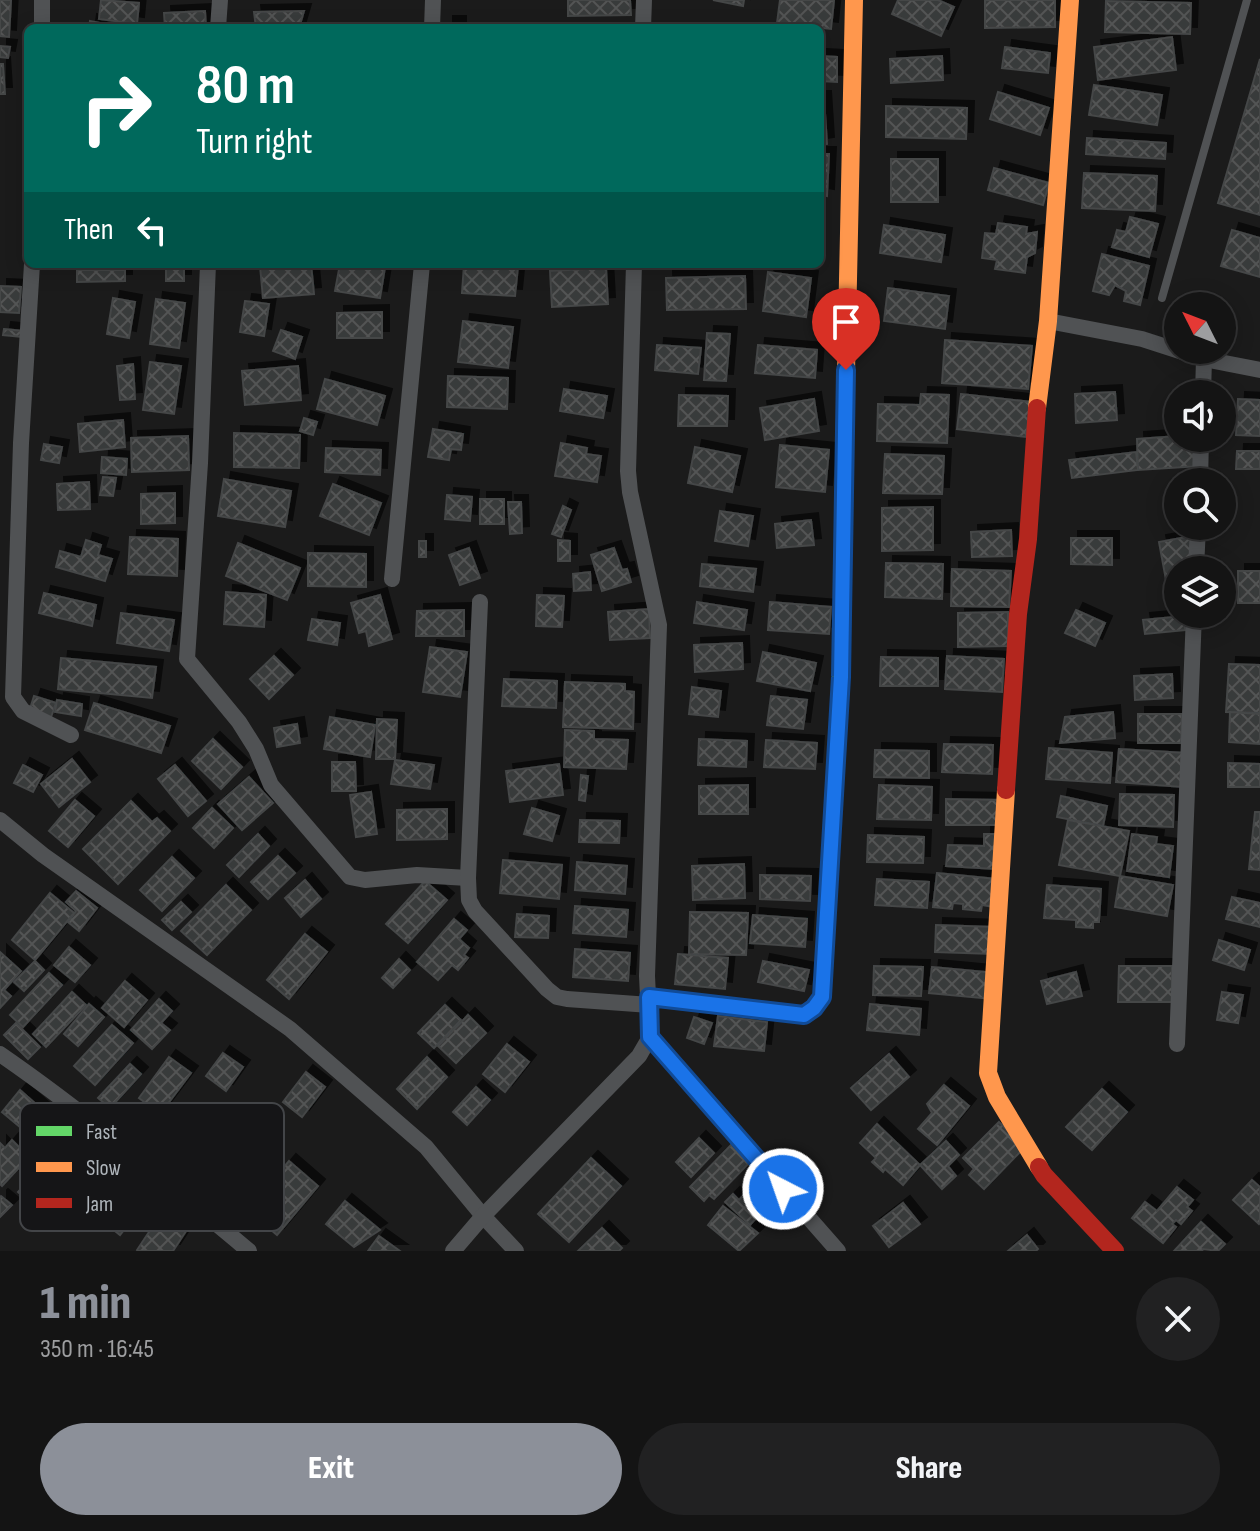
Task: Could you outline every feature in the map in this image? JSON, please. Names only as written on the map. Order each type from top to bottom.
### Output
[{"type":"street","points":[[42,0],[42,24]]},
{"type":"street","points":[[218,24],[220,0]]},
{"type":"street","points":[[432,24],[433,0]]},
{"type":"street","points":[[643,24],[644,0]]},
{"type":"street","points":[[480,602],[468,878],[469,900],[475,911],[557,997],[650,1001],[804,1015],[814,1008],[822,997],[841,677],[854,0]]},
{"type":"street","points":[[1070,0],[1048,321],[1038,393],[1028,539],[1018,614],[988,1073],[997,1097],[1044,1175],[1115,1251]]},
{"type":"street","points":[[32,268],[21,443],[13,697],[23,711],[71,735]]},
{"type":"street","points":[[208,268],[200,463],[187,659],[239,722],[256,749],[271,785],[350,877],[365,880],[417,875],[468,878]]},
{"type":"street","points":[[392,579],[422,268]]},
{"type":"street","points":[[453,1251],[483,1216],[639,1056],[650,1037],[648,960],[659,625],[628,471],[634,268]]},
{"type":"street","points":[[1048,321],[1164,346]]},
{"type":"street","points":[[1229,364],[1260,370]]},
{"type":"street","points":[[1177,1044],[1193,628]]},
{"type":"street","points":[[0,820],[43,855],[290,1029],[426,1147],[516,1251]]},
{"type":"street","points":[[650,1037],[838,1251]]},
{"type":"street","points":[[0,1054],[68,1103]]},
{"type":"street","points":[[225,1231],[249,1251]]},
{"type":"lane","points":[[1162,298],[1247,0]]},
{"type":"building","points":[[0,0],[11,0],[9,37],[0,36]]},
{"type":"building","points":[[101,0],[139,3],[137,24],[99,19]]},
{"type":"building","points":[[568,0],[630,0],[631,15],[568,16]]},
{"type":"building","points":[[713,0],[744,0],[743,6]]},
{"type":"building","points":[[780,0],[834,0],[831,29],[824,28],[824,24],[777,23]]},
{"type":"building","points":[[898,0],[938,0],[954,7],[941,36],[892,14]]},
{"type":"building","points":[[985,0],[1055,0],[1055,27],[985,28]]},
{"type":"building","points":[[1106,1],[1191,3],[1190,34],[1105,32]]},
{"type":"building","points":[[205,11],[206,24],[165,24],[164,13]]},
{"type":"building","points":[[304,11],[300,24],[256,24],[254,12]]},
{"type":"building","points":[[1172,37],[1176,70],[1098,80],[1094,47]]},
{"type":"building","points":[[0,46],[10,47],[8,58],[0,57]]},
{"type":"building","points":[[1005,47],[1050,53],[1048,73],[1002,68]]},
{"type":"building","points":[[824,56],[837,57],[837,82],[824,81]]},
{"type":"building","points":[[942,56],[943,80],[891,83],[890,59]]},
{"type":"building","points":[[1260,59],[1260,215],[1218,203]]},
{"type":"building","points":[[0,64],[3,64],[5,94],[0,94]]},
{"type":"building","points":[[1094,85],[1162,95],[1157,125],[1089,115]]},
{"type":"building","points":[[998,92],[1049,108],[1040,135],[990,119]]},
{"type":"building","points":[[824,98],[827,144],[824,144]]},
{"type":"building","points":[[886,106],[967,108],[966,139],[886,137]]},
{"type":"building","points":[[1087,138],[1166,143],[1165,159],[1086,154]]},
{"type":"building","points":[[824,154],[829,154],[827,196],[824,196]]},
{"type":"building","points":[[891,159],[938,159],[938,202],[891,202]]},
{"type":"building","points":[[994,168],[1049,183],[1043,205],[988,190]]},
{"type":"building","points":[[1084,173],[1157,176],[1155,211],[1082,208]]},
{"type":"building","points":[[1130,217],[1158,224],[1149,257],[1112,247],[1117,230],[1126,232]]},
{"type":"building","points":[[998,223],[1027,227],[1026,234],[1037,232],[1035,253],[1027,257],[1025,273],[995,269],[997,260],[982,258],[985,233],[996,234]]},
{"type":"building","points":[[884,225],[945,235],[941,262],[880,253]]},
{"type":"building","points":[[1232,230],[1260,238],[1260,277],[1221,266]]},
{"type":"building","points":[[1102,254],[1149,266],[1140,305],[1124,301],[1126,291],[1115,285],[1109,295],[1093,291]]},
{"type":"building","points":[[166,268],[184,268],[184,281],[166,281]]},
{"type":"building","points":[[260,268],[311,268],[314,294],[263,298]]},
{"type":"building","points":[[339,268],[385,268],[380,298],[335,291]]},
{"type":"building","points":[[464,268],[518,268],[515,296],[462,293]]},
{"type":"building","points":[[606,268],[608,304],[552,307],[550,271]]},
{"type":"building","points":[[77,270],[125,270],[125,281],[77,282]]},
{"type":"building","points":[[768,272],[811,278],[806,317],[763,311]]},
{"type":"building","points":[[745,276],[746,309],[667,310],[666,278]]},
{"type":"building","points":[[0,286],[21,287],[19,313],[0,312]]},
{"type":"building","points":[[888,288],[949,296],[945,329],[884,321]]},
{"type":"building","points":[[113,298],[135,302],[129,338],[107,334]]},
{"type":"building","points":[[156,299],[185,303],[179,348],[150,344]]},
{"type":"building","points":[[245,301],[269,304],[264,336],[240,332]]},
{"type":"building","points":[[382,312],[382,338],[337,338],[337,313]]},
{"type":"building","points":[[463,321],[513,327],[508,368],[458,362]]},
{"type":"building","points":[[4,329],[23,331],[22,337],[3,335]]},
{"type":"building","points":[[281,330],[302,337],[295,359],[273,351]]},
{"type":"building","points":[[707,333],[730,334],[726,381],[704,380]]},
{"type":"building","points":[[945,340],[1032,346],[1028,389],[942,383]]},
{"type":"building","points":[[657,345],[701,348],[698,374],[655,370]]},
{"type":"building","points":[[758,345],[817,350],[815,378],[755,373]]},
{"type":"building","points":[[150,362],[181,366],[174,414],[143,410]]},
{"type":"building","points":[[133,364],[135,399],[120,400],[117,366]]},
{"type":"building","points":[[298,366],[301,400],[245,405],[242,371]]},
{"type":"building","points":[[448,376],[508,378],[507,409],[447,407]]},
{"type":"building","points":[[325,379],[385,396],[377,425],[317,409]]},
{"type":"building","points":[[564,389],[607,396],[603,418],[560,411]]},
{"type":"building","points":[[1115,392],[1117,420],[1076,423],[1075,394]]},
{"type":"building","points":[[921,394],[949,395],[947,443],[877,441],[878,404],[920,405]]},
{"type":"building","points":[[961,394],[1031,402],[1026,437],[957,429]]},
{"type":"building","points":[[679,395],[728,396],[727,426],[678,426]]},
{"type":"building","points":[[814,399],[819,431],[765,440],[760,408]]},
{"type":"building","points":[[1238,399],[1260,400],[1260,436],[1236,435]]},
{"type":"building","points":[[304,418],[317,422],[313,435],[300,431]]},
{"type":"building","points":[[123,420],[125,447],[80,452],[78,424]]},
{"type":"building","points":[[433,429],[463,434],[461,450],[451,449],[449,460],[428,457]]},
{"type":"building","points":[[234,433],[300,435],[299,468],[234,467]]},
{"type":"building","points":[[188,436],[189,470],[132,472],[131,438]]},
{"type":"building","points":[[1164,437],[1164,452],[1200,452],[1200,466],[1138,470],[1137,439]]},
{"type":"building","points":[[561,443],[587,448],[586,454],[601,456],[597,482],[555,476]]},
{"type":"building","points":[[44,444],[62,447],[59,463],[41,460]]},
{"type":"building","points":[[780,445],[829,450],[825,492],[776,487]]},
{"type":"building","points":[[695,447],[740,456],[732,492],[688,483]]},
{"type":"building","points":[[326,448],[381,450],[380,475],[325,472]]},
{"type":"building","points":[[1237,451],[1260,451],[1260,469],[1236,469]]},
{"type":"building","points":[[1136,452],[1138,470],[1072,478],[1069,460]]},
{"type":"building","points":[[885,454],[944,456],[942,494],[883,493]]},
{"type":"building","points":[[102,457],[127,459],[126,475],[101,473]]},
{"type":"building","points":[[103,477],[116,478],[113,496],[100,495]]},
{"type":"building","points":[[224,479],[291,491],[285,527],[218,516]]},
{"type":"building","points":[[89,482],[90,509],[58,510],[57,484]]},
{"type":"building","points":[[333,484],[381,503],[369,535],[320,516]]},
{"type":"building","points":[[175,493],[175,523],[141,524],[141,494]]},
{"type":"building","points":[[447,495],[472,497],[470,521],[445,519]]},
{"type":"building","points":[[480,499],[504,499],[504,524],[480,524]]},
{"type":"building","points":[[508,502],[521,502],[522,533],[510,534]]},
{"type":"building","points":[[563,506],[571,510],[561,537],[552,534]]},
{"type":"building","points":[[933,507],[933,550],[882,551],[882,508]]},
{"type":"building","points":[[720,511],[753,516],[748,546],[715,541]]},
{"type":"building","points":[[811,520],[814,545],[777,548],[775,524]]},
{"type":"building","points":[[1011,530],[1012,556],[972,557],[971,532]]},
{"type":"building","points":[[130,537],[178,539],[177,576],[128,574]]},
{"type":"building","points":[[1071,538],[1112,538],[1112,565],[1071,564]]},
{"type":"building","points":[[86,540],[101,545],[98,555],[112,559],[105,581],[56,567],[60,551],[81,557]]},
{"type":"building","points":[[558,540],[570,541],[570,561],[558,561]]},
{"type":"building","points":[[1193,540],[1196,556],[1164,556],[1164,569],[1159,542]]},
{"type":"building","points":[[419,541],[426,541],[426,557],[419,557]]},
{"type":"building","points":[[238,543],[300,568],[287,600],[226,576]]},
{"type":"building","points":[[469,548],[480,578],[460,585],[449,555]]},
{"type":"building","points":[[614,548],[622,570],[627,569],[631,582],[602,591],[591,555]]},
{"type":"building","points":[[308,553],[366,554],[366,587],[308,586]]},
{"type":"building","points":[[886,563],[943,564],[942,599],[885,597]]},
{"type":"building","points":[[702,564],[756,569],[753,592],[700,586]]},
{"type":"building","points":[[952,569],[1011,571],[1009,607],[951,606]]},
{"type":"building","points":[[1238,571],[1260,571],[1260,603],[1238,603]]},
{"type":"building","points":[[590,572],[591,590],[574,591],[573,574]]},
{"type":"building","points":[[226,592],[266,595],[264,627],[224,624]]},
{"type":"building","points":[[44,593],[96,605],[92,626],[39,613]]},
{"type":"building","points":[[380,595],[392,639],[369,646],[366,631],[359,633],[351,603]]},
{"type":"building","points":[[537,595],[564,596],[562,627],[536,626]]},
{"type":"building","points":[[697,602],[747,610],[744,630],[694,623]]},
{"type":"building","points":[[770,602],[831,607],[829,634],[768,630]]},
{"type":"building","points":[[649,609],[650,638],[610,640],[608,612]]},
{"type":"building","points":[[464,610],[464,636],[416,636],[417,611]]},
{"type":"building","points":[[1076,610],[1105,623],[1095,646],[1065,633]]},
{"type":"building","points":[[1008,612],[1008,646],[958,647],[958,613]]},
{"type":"building","points":[[121,613],[174,620],[169,651],[117,643]]},
{"type":"building","points":[[1164,618],[1164,628],[1185,630],[1145,634],[1143,620]]},
{"type":"building","points":[[312,619],[340,623],[337,645],[308,640]]},
{"type":"building","points":[[742,643],[743,669],[695,672],[694,645]]},
{"type":"building","points":[[430,647],[467,652],[460,697],[423,692]]},
{"type":"building","points":[[763,652],[816,663],[810,691],[757,681]]},
{"type":"building","points":[[274,656],[293,675],[269,699],[250,679]]},
{"type":"building","points":[[947,656],[1004,659],[1002,692],[945,689]]},
{"type":"building","points":[[881,657],[938,658],[938,686],[880,686]]},
{"type":"building","points":[[61,658],[156,667],[152,698],[58,689]]},
{"type":"building","points":[[1229,664],[1260,665],[1260,713],[1226,712]]},
{"type":"building","points":[[1172,674],[1173,698],[1135,700],[1134,676]]},
{"type":"building","points":[[504,679],[557,681],[556,708],[502,706]]},
{"type":"building","points":[[565,682],[625,684],[625,691],[634,692],[633,729],[563,727]]},
{"type":"building","points":[[692,687],[721,691],[718,717],[689,714]]},
{"type":"building","points":[[34,696],[56,703],[50,720],[29,712]]},
{"type":"building","points":[[771,696],[807,700],[803,729],[767,725]]},
{"type":"building","points":[[57,700],[82,704],[81,716],[55,712]]},
{"type":"building","points":[[94,703],[170,726],[161,753],[85,730]]},
{"type":"building","points":[[1113,712],[1115,738],[1060,743],[1065,717]]},
{"type":"building","points":[[1230,712],[1260,714],[1260,744],[1229,742]]},
{"type":"building","points":[[1138,714],[1182,714],[1181,743],[1138,743]]},
{"type":"building","points":[[330,717],[375,725],[370,757],[324,749]]},
{"type":"building","points":[[377,719],[397,720],[395,759],[376,759]]},
{"type":"building","points":[[297,724],[300,743],[277,747],[274,728]]},
{"type":"building","points":[[565,730],[594,731],[594,739],[628,740],[626,769],[564,767]]},
{"type":"building","points":[[213,739],[242,767],[221,789],[192,761]]},
{"type":"building","points":[[699,739],[747,741],[746,767],[698,765]]},
{"type":"building","points":[[766,740],[817,743],[815,769],[764,767]]},
{"type":"building","points":[[944,744],[993,745],[992,774],[942,772]]},
{"type":"building","points":[[1049,748],[1112,753],[1110,783],[1046,779]]},
{"type":"building","points":[[1119,749],[1186,753],[1183,787],[1116,782]]},
{"type":"building","points":[[875,750],[929,751],[929,778],[874,777]]},
{"type":"building","points":[[72,759],[90,782],[59,807],[41,784]]},
{"type":"building","points":[[395,760],[434,765],[430,789],[391,784]]},
{"type":"building","points":[[332,762],[355,762],[356,791],[332,791]]},
{"type":"building","points":[[1228,763],[1260,764],[1260,787],[1228,787]]},
{"type":"building","points":[[559,764],[563,795],[510,802],[506,771]]},
{"type":"building","points":[[23,765],[42,775],[33,792],[14,783]]},
{"type":"building","points":[[175,765],[206,801],[188,816],[158,779]]},
{"type":"building","points":[[581,775],[588,776],[585,801],[579,800]]},
{"type":"building","points":[[249,777],[273,803],[242,830],[218,804]]},
{"type":"building","points":[[748,785],[748,814],[699,814],[699,786]]},
{"type":"building","points":[[879,785],[932,787],[931,820],[877,819]]},
{"type":"building","points":[[371,792],[377,834],[356,837],[350,795]]},
{"type":"building","points":[[1120,794],[1174,795],[1173,827],[1119,825]]},
{"type":"building","points":[[1061,796],[1107,806],[1103,826],[1057,817]]},
{"type":"building","points":[[946,799],[1001,800],[1000,825],[946,825]]},
{"type":"building","points":[[75,800],[94,816],[68,847],[49,831]]},
{"type":"building","points":[[131,801],[152,822],[157,818],[170,831],[118,884],[83,849]]},
{"type":"building","points":[[212,808],[233,828],[214,848],[193,828]]},
{"type":"building","points":[[532,808],[559,816],[552,841],[524,834]]},
{"type":"building","points":[[447,809],[447,839],[397,840],[397,810]]},
{"type":"building","points":[[1255,812],[1260,812],[1260,870],[1249,869]]},
{"type":"building","points":[[580,820],[620,821],[619,843],[579,842]]},
{"type":"building","points":[[1068,820],[1129,831],[1120,876],[1059,865]]},
{"type":"building","points":[[258,834],[269,846],[239,877],[227,865]]},
{"type":"building","points":[[984,834],[997,834],[995,869],[946,866],[948,845],[984,846]]},
{"type":"building","points":[[1132,834],[1157,837],[1156,844],[1173,846],[1169,877],[1127,871]]},
{"type":"building","points":[[868,835],[924,837],[923,863],[867,862]]},
{"type":"building","points":[[278,856],[295,873],[268,899],[251,882]]},
{"type":"building","points":[[172,857],[194,878],[162,911],[140,890]]},
{"type":"building","points":[[503,860],[562,865],[559,899],[500,893]]},
{"type":"building","points":[[577,862],[627,866],[625,894],[575,890]]},
{"type":"building","points":[[744,864],[745,898],[693,900],[692,866]]},
{"type":"building","points":[[937,873],[996,879],[994,907],[982,905],[981,911],[963,909],[963,904],[953,903],[952,909],[933,907]]},
{"type":"building","points":[[760,875],[811,876],[810,901],[760,899]]},
{"type":"building","points":[[1120,876],[1173,885],[1167,916],[1115,907]]},
{"type":"building","points":[[877,879],[929,882],[927,908],[875,905]]},
{"type":"building","points":[[305,880],[321,899],[301,917],[285,898]]},
{"type":"building","points":[[425,881],[447,900],[408,943],[386,924]]},
{"type":"building","points":[[226,885],[251,910],[207,955],[181,931]]},
{"type":"building","points":[[1047,885],[1101,889],[1099,922],[1093,922],[1093,928],[1076,927],[1076,920],[1044,918]]},
{"type":"building","points":[[76,891],[97,908],[79,931],[68,922],[76,911],[66,902]]},
{"type":"building","points":[[50,893],[74,913],[35,960],[12,940]]},
{"type":"building","points":[[1232,897],[1260,903],[1260,927],[1226,919]]},
{"type":"building","points":[[181,902],[191,912],[172,930],[162,920]]},
{"type":"building","points":[[575,906],[628,910],[626,937],[573,933]]},
{"type":"building","points":[[690,912],[748,913],[746,955],[689,954]]},
{"type":"building","points":[[517,914],[549,916],[548,938],[515,937]]},
{"type":"building","points":[[753,915],[807,919],[805,947],[750,943]]},
{"type":"building","points":[[454,919],[467,930],[459,939],[469,948],[464,955],[468,958],[458,970],[452,965],[438,980],[417,962]]},
{"type":"building","points":[[936,925],[994,927],[993,954],[935,952]]},
{"type":"building","points":[[305,934],[327,952],[289,999],[267,980]]},
{"type":"building","points":[[1219,940],[1250,950],[1244,970],[1213,960]]},
{"type":"building","points":[[69,947],[90,965],[75,982],[54,965]]},
{"type":"building","points":[[575,949],[630,953],[628,981],[573,977]]},
{"type":"building","points":[[0,952],[21,971],[4,990],[11,996],[0,1008]]},
{"type":"building","points":[[678,954],[728,958],[725,989],[675,984]]},
{"type":"building","points":[[399,959],[410,970],[393,988],[382,978]]},
{"type":"building","points":[[35,961],[44,970],[24,991],[14,982]]},
{"type":"building","points":[[763,961],[809,970],[804,991],[758,982]]},
{"type":"building","points":[[874,966],[923,967],[921,996],[873,995]]},
{"type":"building","points":[[1119,966],[1172,966],[1172,1002],[1118,1002]]},
{"type":"building","points":[[932,967],[995,973],[992,999],[929,993]]},
{"type":"building","points":[[1076,972],[1082,996],[1047,1004],[1041,981]]},
{"type":"building","points":[[49,973],[62,985],[23,1027],[10,1015]]},
{"type":"building","points":[[125,981],[147,1000],[124,1027],[102,1008]]},
{"type":"building","points":[[72,992],[86,1005],[46,1047],[33,1034]]},
{"type":"building","points":[[1222,992],[1243,995],[1238,1023],[1217,1020]]},
{"type":"building","points":[[159,999],[172,1011],[161,1023],[170,1030],[152,1049],[131,1030]]},
{"type":"building","points":[[89,1004],[104,1017],[78,1046],[64,1034]]},
{"type":"building","points":[[870,1004],[921,1009],[919,1035],[867,1030]]},
{"type":"building","points":[[445,1005],[461,1020],[434,1048],[418,1033]]},
{"type":"building","points":[[468,1015],[486,1033],[456,1063],[438,1046]]},
{"type":"building","points":[[718,1016],[767,1022],[764,1051],[714,1046]]},
{"type":"building","points":[[694,1017],[712,1023],[704,1044],[687,1038]]},
{"type":"building","points":[[16,1023],[40,1047],[28,1059],[4,1035]]},
{"type":"building","points":[[112,1025],[133,1043],[95,1085],[74,1066]]},
{"type":"building","points":[[507,1044],[529,1062],[505,1092],[483,1074]]},
{"type":"building","points":[[223,1053],[243,1067],[226,1091],[206,1076]]},
{"type":"building","points":[[889,1054],[909,1077],[871,1110],[851,1088]]},
{"type":"building","points":[[169,1057],[191,1073],[168,1103],[146,1103],[139,1098]]},
{"type":"building","points":[[427,1057],[447,1077],[417,1109],[397,1089]]},
{"type":"building","points":[[130,1064],[141,1074],[115,1103],[104,1103],[98,1098]]},
{"type":"building","points":[[306,1072],[325,1087],[302,1117],[283,1102]]},
{"type":"building","points":[[944,1085],[969,1106],[937,1145],[918,1129],[932,1113],[927,1104]]},
{"type":"building","points":[[476,1087],[490,1100],[467,1125],[453,1112]]},
{"type":"building","points":[[1102,1089],[1127,1112],[1092,1150],[1066,1127]]},
{"type":"building","points":[[20,1090],[35,1103],[20,1103],[20,1127],[2,1112]]},
{"type":"building","points":[[999,1122],[1025,1147],[984,1189],[969,1175],[974,1169],[963,1158]]},
{"type":"building","points":[[877,1124],[920,1165],[903,1185],[872,1162],[876,1158],[860,1143]]},
{"type":"building","points":[[699,1138],[714,1153],[691,1177],[676,1162]]},
{"type":"building","points":[[12,1140],[20,1148],[20,1167],[2,1186],[0,1143],[5,1148]]},
{"type":"building","points":[[946,1141],[959,1155],[948,1166],[956,1176],[942,1189],[920,1165]]},
{"type":"building","points":[[734,1142],[752,1160],[714,1199],[709,1195],[704,1201],[690,1187]]},
{"type":"building","points":[[591,1158],[621,1186],[569,1242],[538,1214]]},
{"type":"building","points":[[289,1161],[318,1186],[284,1227],[284,1167]]},
{"type":"building","points":[[758,1180],[770,1192],[764,1199],[773,1207],[760,1221],[757,1217],[750,1225],[725,1202],[733,1194],[739,1200]]},
{"type":"building","points":[[1252,1180],[1260,1187],[1259,1224],[1233,1200]]},
{"type":"building","points":[[1177,1187],[1193,1200],[1187,1207],[1192,1211],[1181,1224],[1176,1220],[1172,1224],[1176,1227],[1163,1243],[1132,1218],[1145,1202],[1157,1211]]},
{"type":"building","points":[[0,1197],[12,1205],[0,1217]]},
{"type":"building","points":[[345,1201],[380,1230],[354,1247],[326,1224]]},
{"type":"building","points":[[903,1203],[920,1224],[889,1247],[873,1226]]},
{"type":"building","points":[[723,1206],[758,1233],[739,1251],[708,1225]]},
{"type":"building","points":[[1201,1222],[1225,1244],[1218,1251],[1174,1251]]},
{"type":"building","points":[[602,1228],[622,1248],[619,1251],[578,1251]]},
{"type":"building","points":[[150,1231],[186,1231],[173,1251],[137,1250]]},
{"type":"building","points":[[1027,1235],[1038,1249],[1036,1251],[1008,1251]]},
{"type":"building","points":[[379,1236],[400,1251],[368,1251]]},
{"type":"traffic: fast","points":[[649,997],[804,1015],[822,997],[841,677],[845,419]]},
{"type":"traffic: slow","points":[[845,419],[854,0]]},
{"type":"traffic: slow","points":[[1037,408],[1048,321],[1070,0]]},
{"type":"traffic: slow","points":[[1006,790],[988,1073],[997,1097],[1039,1167]]},
{"type":"traffic: jam","points":[[1006,790],[1037,408]]},
{"type":"traffic: jam","points":[[1039,1167],[1115,1251]]},
{"type":"route","points":[[783,1189],[650,1037],[649,997],[804,1015],[822,997],[841,677],[846,370]]}]
